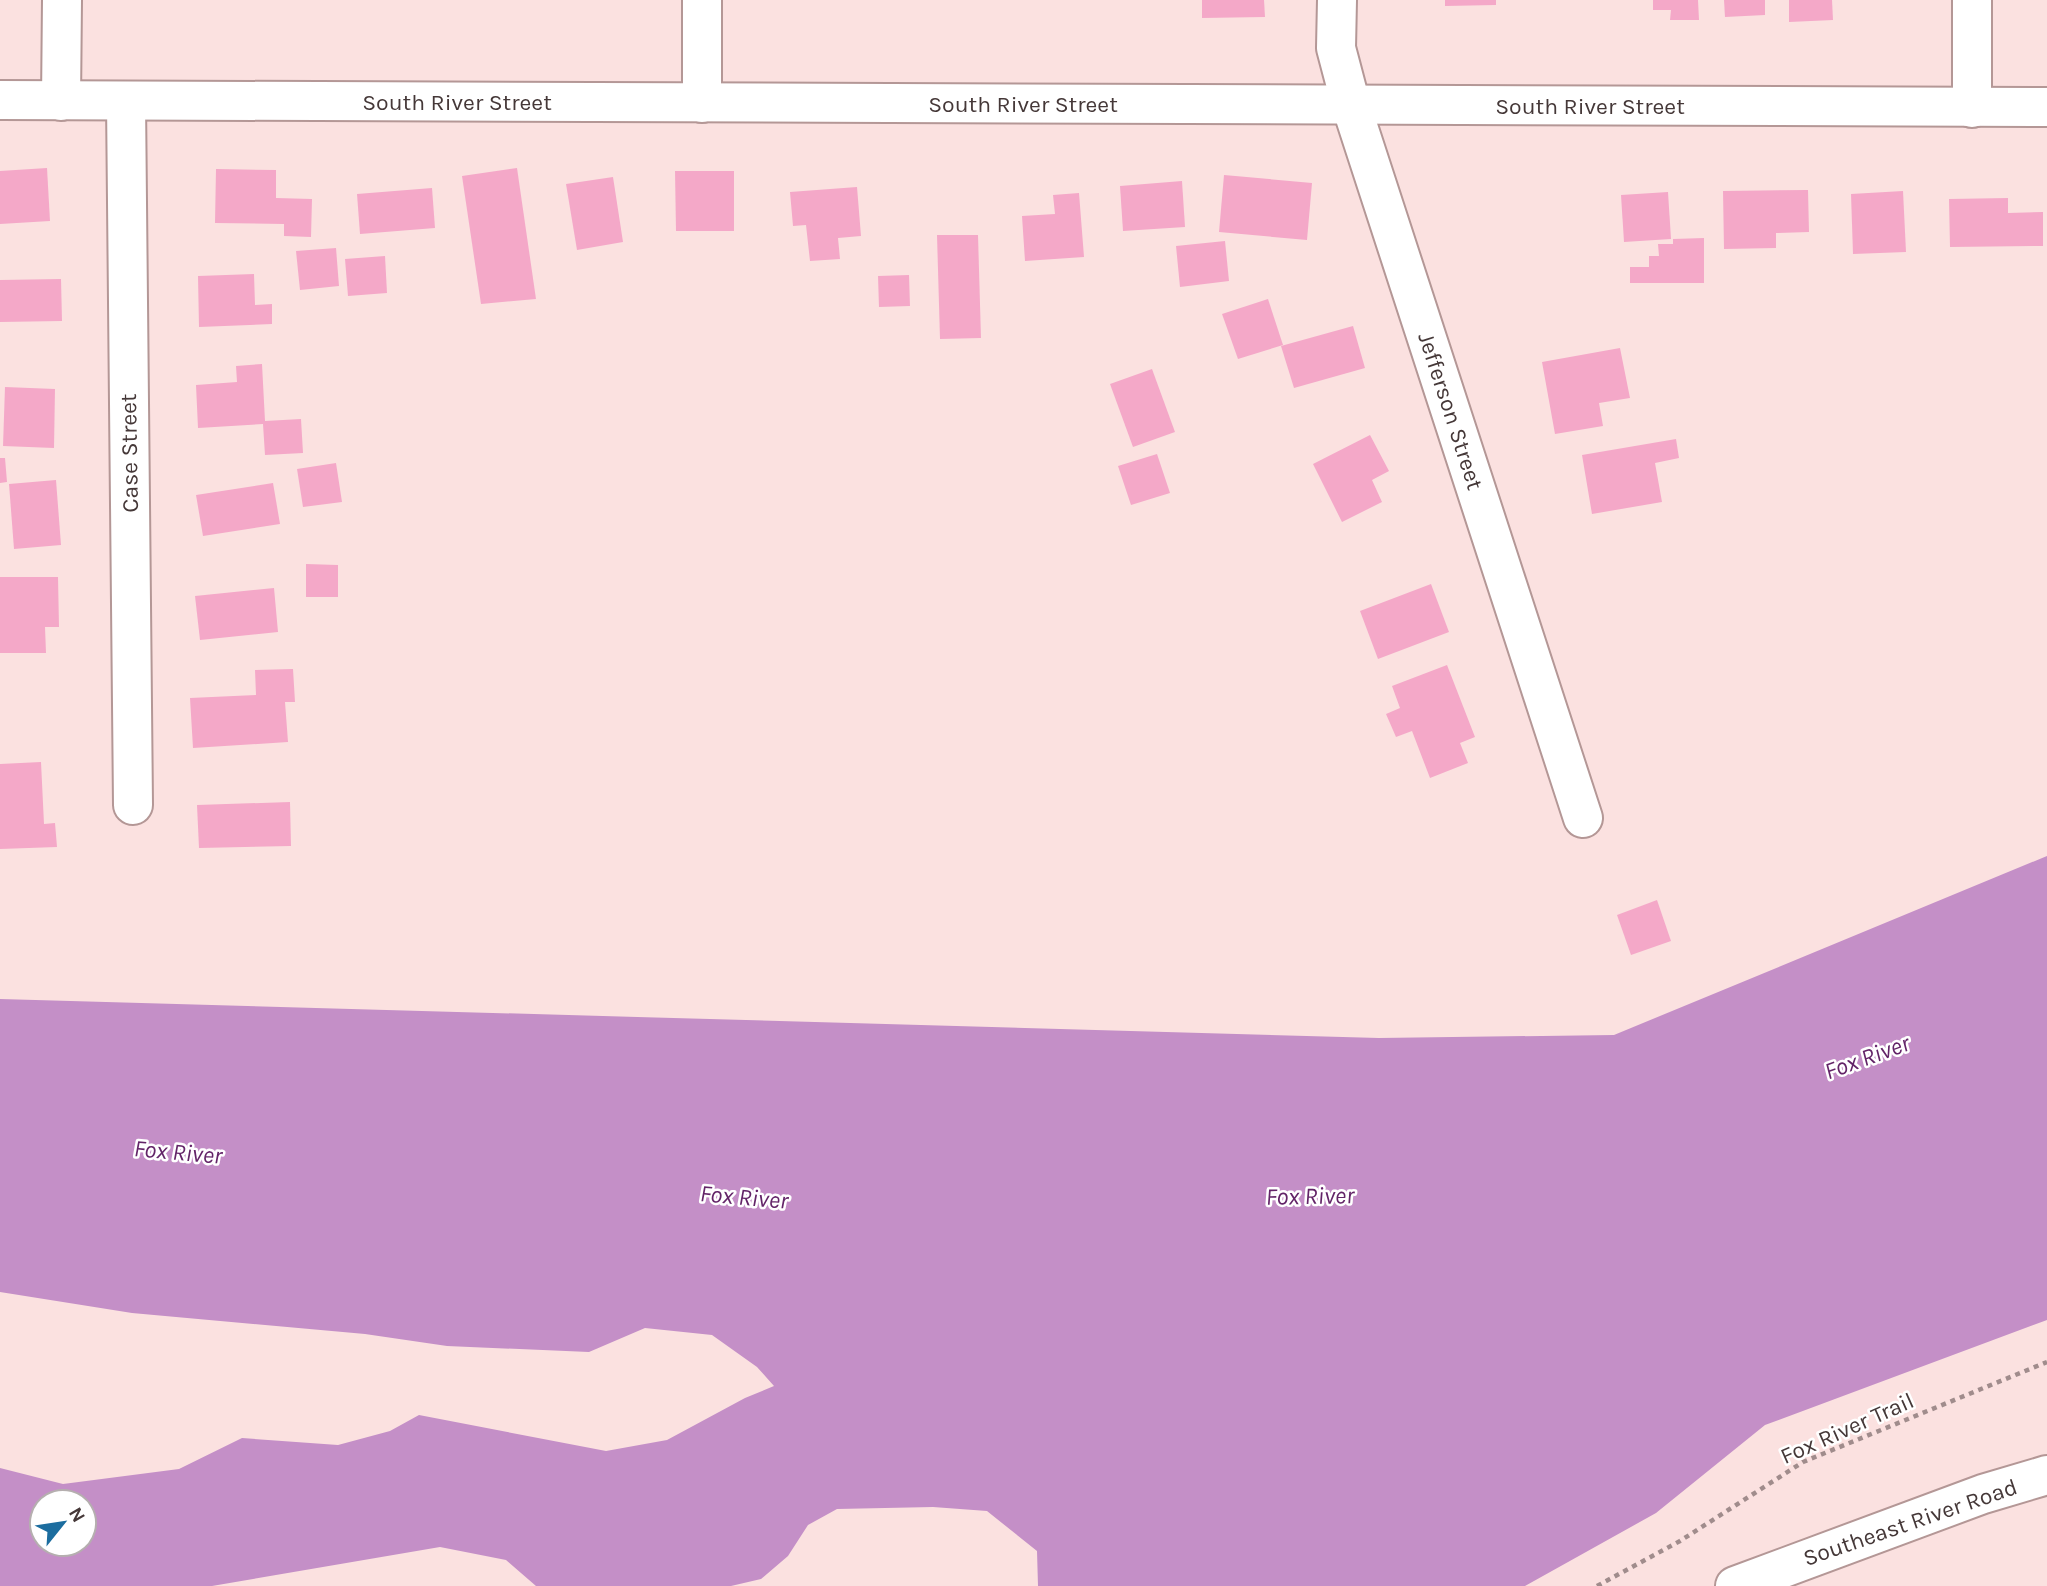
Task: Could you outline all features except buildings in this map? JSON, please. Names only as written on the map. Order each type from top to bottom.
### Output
[{"type":"street","points":[[61,101],[62,0]]},
{"type":"street","points":[[702,0],[702,103]]},
{"type":"street","name":"Jefferson Street","points":[[1337,0],[1336,48],[1351,105],[1583,818]]},
{"type":"street","points":[[1972,0],[1972,108]]},
{"type":"street","name":"South River Street","points":[[0,100],[2047,107]]},
{"type":"street","name":"Case Street","points":[[126,101],[133,805]]},
{"type":"street","name":"Southeast River Road","points":[[1735,1586],[1983,1494],[2047,1475]]},
{"type":"path","name":"Fox River Trail","points":[[1597,1586],[1680,1541],[1802,1462],[2047,1362]]},
{"type":"water","name":"Fox River","points":[[2047,856],[2047,1320],[1765,1425],[1656,1513],[1525,1586],[1038,1586],[1037,1551],[987,1511],[933,1507],[837,1509],[808,1525],[788,1556],[761,1579],[731,1586],[536,1586],[506,1560],[440,1547],[212,1586],[0,1586],[0,1468],[63,1484],[179,1469],[242,1438],[338,1445],[390,1431],[419,1415],[606,1451],[667,1440],[745,1398],[774,1386],[757,1367],[712,1335],[645,1328],[589,1352],[447,1346],[365,1334],[132,1313],[0,1292],[0,999],[1379,1038],[1614,1035]]}]
